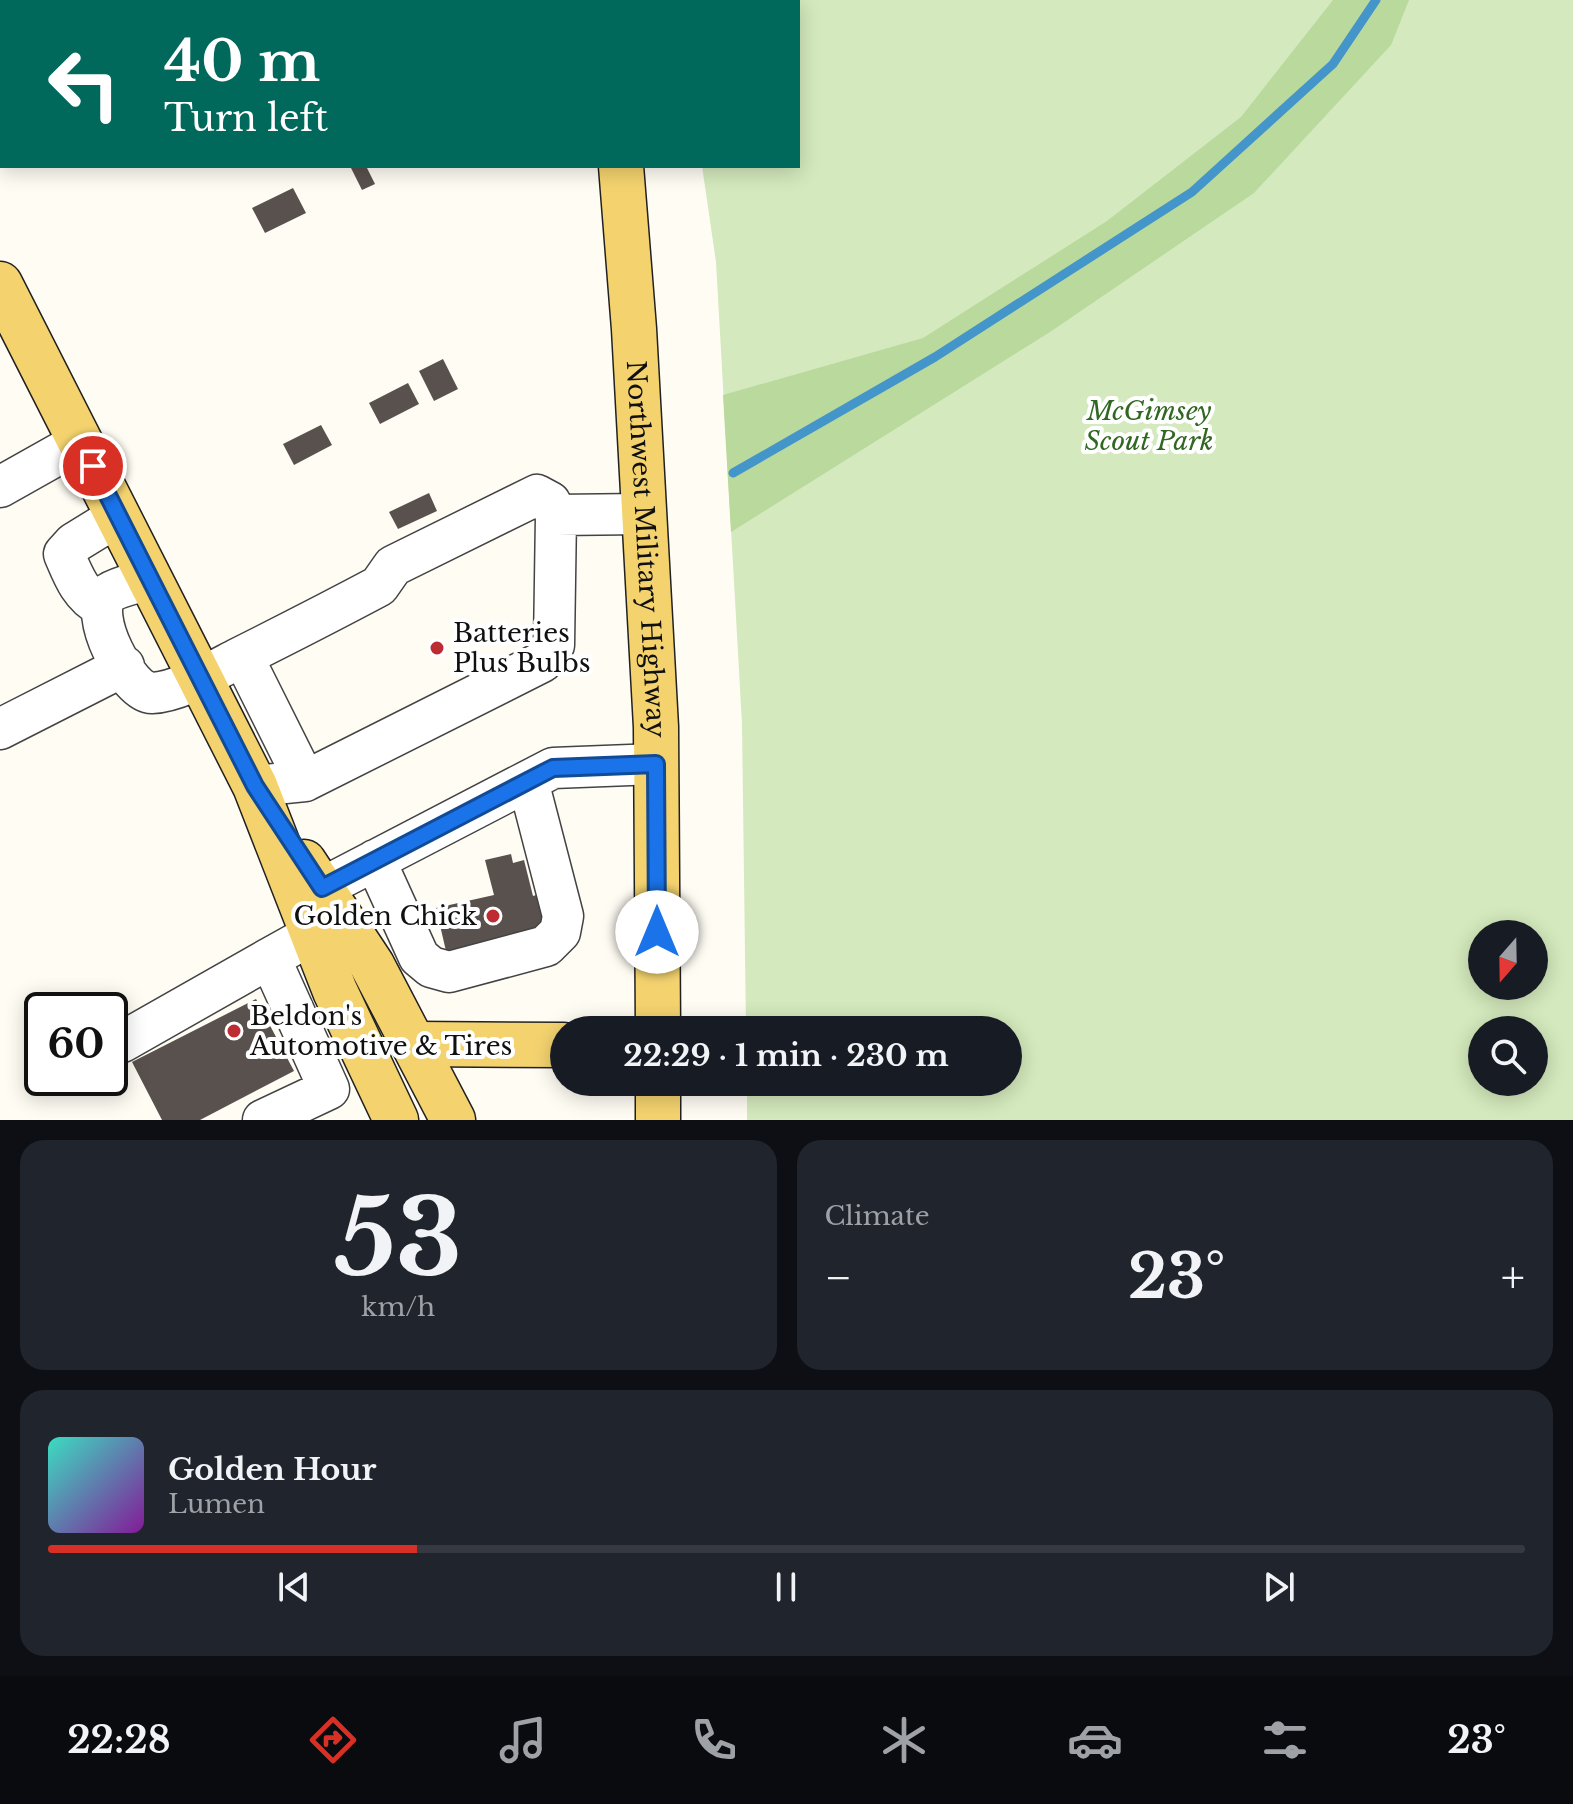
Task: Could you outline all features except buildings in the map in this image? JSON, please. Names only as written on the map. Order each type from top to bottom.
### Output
[{"type":"main road","name":"Northwest Military Highway","points":[[621,168],[644,514],[656,764],[658,1016]]},
{"type":"main road","points":[[2,293],[255,786],[335,991],[396,1120]]},
{"type":"main road","points":[[255,786],[372,965],[453,1120]]},
{"type":"main road","points":[[414,1044],[550,1045]]},
{"type":"main road","points":[[658,1096],[658,1120]]},
{"type":"lane","points":[[0,487],[80,442]]},
{"type":"lane","points":[[150,579],[109,594],[101,606],[100,617],[112,649],[137,686],[146,693],[156,694],[200,678],[379,586],[393,566],[537,495],[550,502],[556,515],[554,645],[542,662],[305,781],[255,786]]},
{"type":"lane","points":[[556,515],[644,514]]},
{"type":"lane","points":[[101,606],[88,599],[64,554],[74,543],[118,516]]},
{"type":"lane","points":[[243,657],[305,781]]},
{"type":"lane","points":[[0,729],[124,666]]},
{"type":"lane","points":[[322,888],[553,768],[656,764]]},
{"type":"lane","points":[[375,860],[419,957],[431,967],[449,972],[546,946],[560,932],[563,916],[528,781]]},
{"type":"lane","points":[[128,1039],[313,934]]},
{"type":"lane","points":[[263,1120],[329,1089],[270,958]]},
{"type":"green space","name":"McGimsey Scout Park","points":[[800,0],[1573,0],[1573,1120],[747,1120],[747,1096],[1022,1096],[1022,1016],[746,1016],[742,724],[716,262],[702,168],[800,168]]},
{"type":"green space","points":[[1333,0],[1409,0],[1391,45],[1254,193],[1050,332],[731,532],[723,395],[923,338],[1107,221],[1241,117]]},
{"type":"waterway","points":[[733,473],[935,357],[1192,192],[1333,64],[1376,0]]},
{"type":"place","name":"Batteries Plus Bulbs","points":[[437,648]]},
{"type":"place","name":"Golden Chick","points":[[493,916]]},
{"type":"place","name":"Beldon's Automotive & Tires","points":[[234,1031]]},
{"type":"route","points":[[93,466],[255,786],[322,888],[553,768],[656,764],[657,932]]}]
